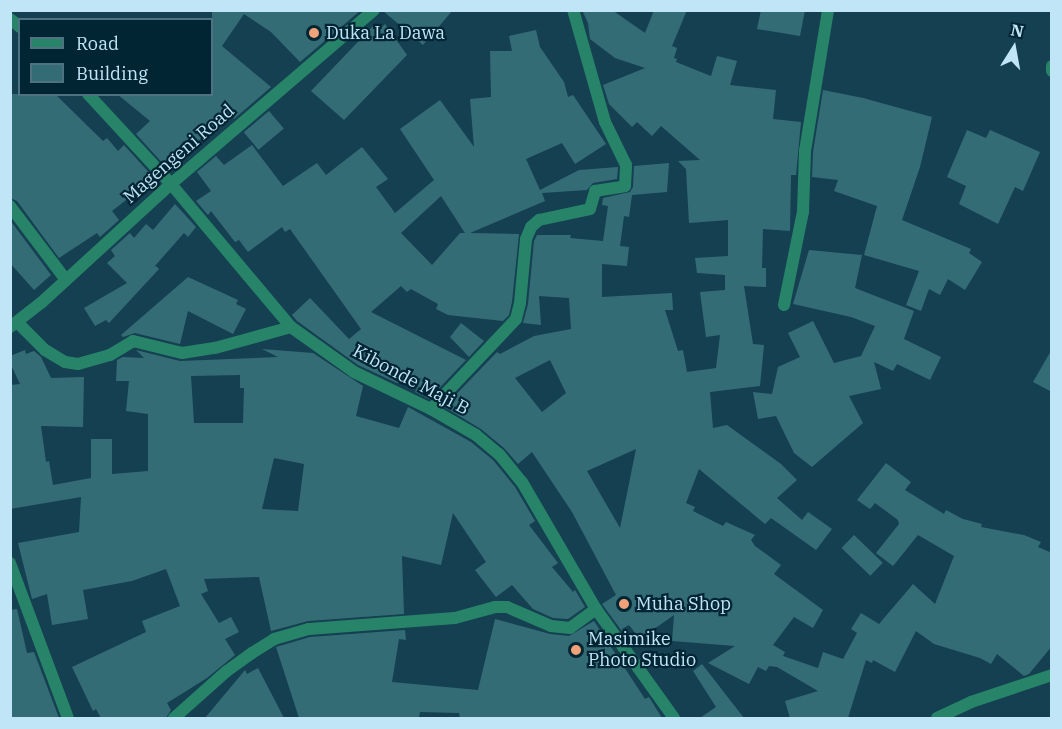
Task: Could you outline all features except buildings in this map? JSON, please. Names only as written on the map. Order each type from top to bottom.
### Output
[{"type":"street","name":"Magengeni Road","points":[[14,325],[171,184],[374,10]]},
{"type":"street","points":[[431,409],[516,320],[520,303],[526,239],[531,227],[539,220],[590,209],[595,191],[625,186],[626,165],[605,123],[573,10]]},
{"type":"street","points":[[784,305],[803,212],[805,151],[828,10]]},
{"type":"street","points":[[1052,66],[1052,71]]},
{"type":"street","name":"Kibonde Maji B","points":[[90,96],[171,184],[291,327],[354,372],[431,409],[476,435],[499,454],[522,482],[596,609],[674,718]]},
{"type":"street","points":[[10,206],[66,280]]},
{"type":"street","points":[[14,325],[45,350],[65,362],[78,364],[110,356],[133,341],[182,353],[215,348],[291,327]]},
{"type":"street","points":[[10,563],[68,718]]},
{"type":"street","points":[[174,718],[252,652],[274,639],[309,629],[455,618],[495,607],[507,607],[550,626],[570,628],[596,609]]},
{"type":"street","points":[[937,718],[971,702],[1052,675]]},
{"type":"place","name":"Duka La Dawa","points":[[314,33]]},
{"type":"place","name":"Muha Shop","points":[[624,604]]},
{"type":"place","name":"Masimike Photo Studio","points":[[576,650]]}]
